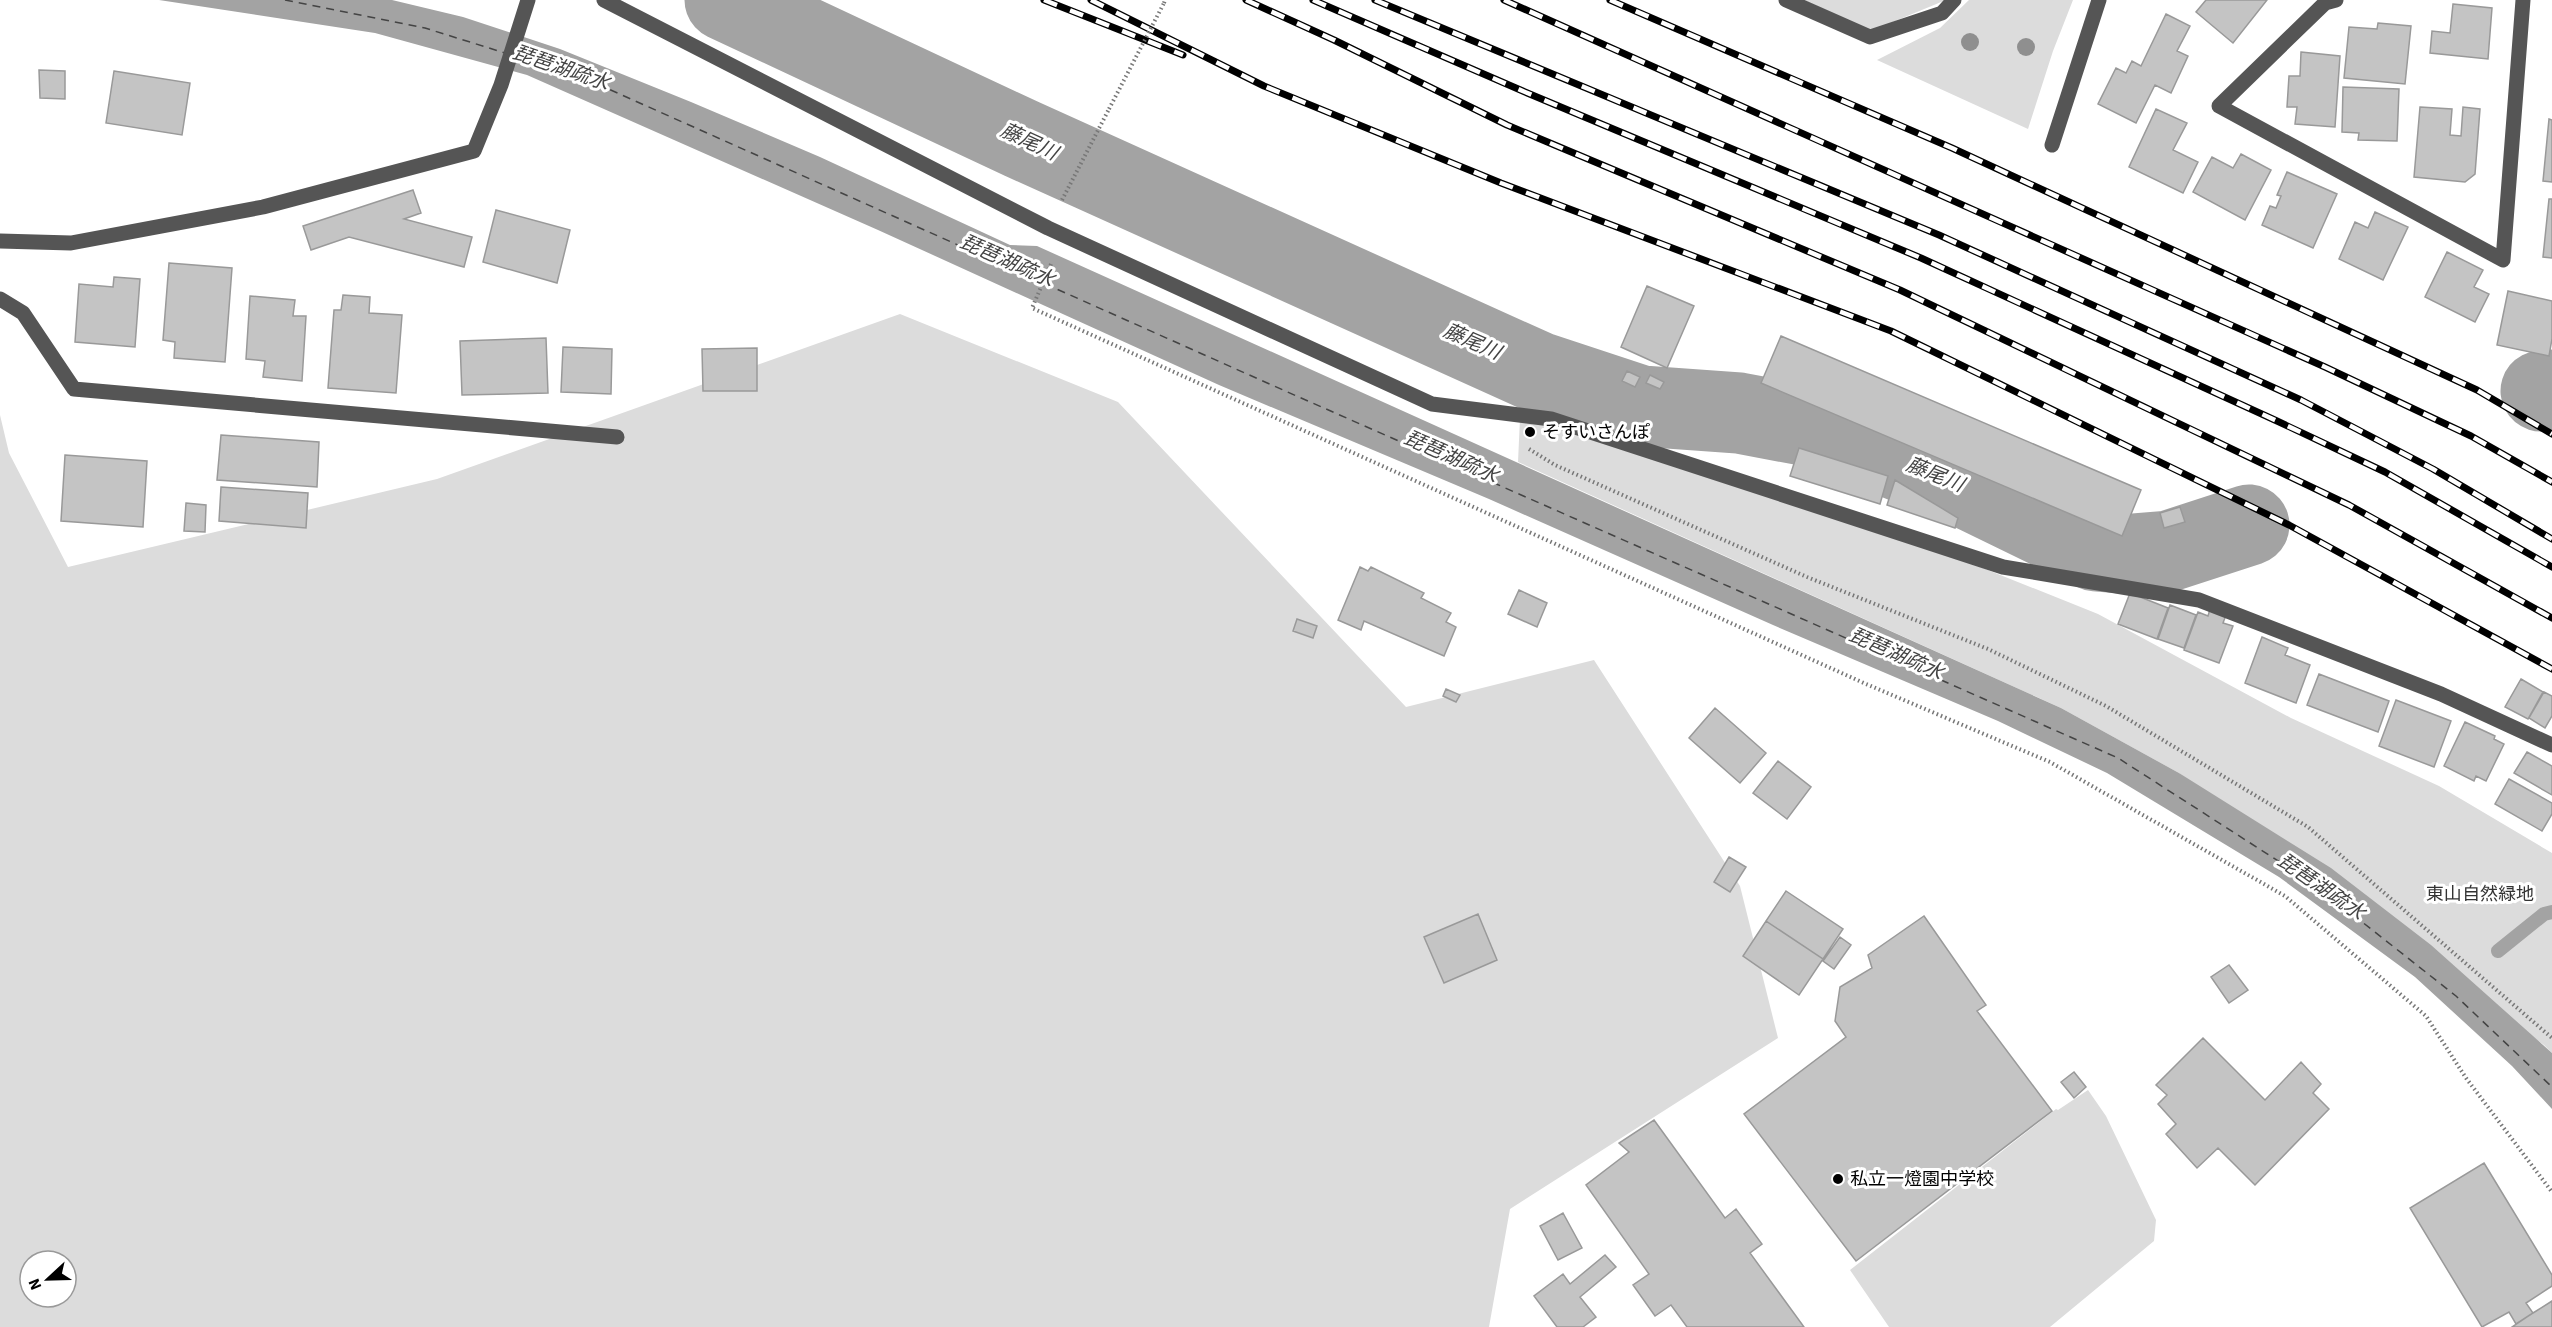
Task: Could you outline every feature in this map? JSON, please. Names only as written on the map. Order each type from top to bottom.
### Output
[{"type":"street","points":[[0,241],[72,243],[263,207],[474,151],[501,85],[528,0]]},
{"type":"street","points":[[603,0],[1048,228],[1432,404],[1551,418],[2003,567],[2199,600],[2441,693],[2552,745]]},
{"type":"street","points":[[1786,0],[1870,37],[1942,14],[1954,0]]},
{"type":"street","points":[[2052,145],[2099,0]]},
{"type":"street","points":[[2328,1],[2219,106],[2503,260],[2523,0]]},
{"type":"street","points":[[0,299],[23,313],[74,389],[617,437]]},
{"type":"path","points":[[1068,187],[1165,0]]},
{"type":"path","points":[[1054,256],[1032,308],[1866,684],[2050,762],[2285,896],[2426,1016],[2466,1078],[2552,1192]]},
{"type":"path","points":[[1527,448],[1555,465],[1807,577],[1988,650],[2106,706],[2308,827],[2552,1038]]},
{"type":"green space","points":[[1804,0],[1946,0],[1871,31]]},
{"type":"green space","points":[[1969,0],[2073,0],[2053,51],[2028,129],[1877,60],[1940,28]]},
{"type":"green space","points":[[900,314],[1118,402],[1406,707],[1594,660],[1740,886],[1778,1038],[1510,1209],[1489,1327],[0,1327],[0,415],[9,453],[68,567],[437,479]]},
{"type":"green space","name":"東山自然緑地","points":[[1520,418],[1848,514],[2098,614],[2291,718],[2439,786],[2552,853],[2552,1053],[2179,773],[2061,708],[1518,462]]},
{"type":"green space","points":[[2088,1090],[2106,1116],[2156,1220],[2154,1241],[2050,1327],[1889,1327],[1850,1270],[2056,1109],[2058,1110]]},
{"type":"water","name":"琵琶湖疏水","points":[[159,0],[392,0],[463,17],[560,49],[820,157],[1010,245],[1037,246],[2061,708],[2179,773],[2331,868],[2431,945],[2552,1053],[2552,1109],[2512,1066],[2415,977],[2279,877],[2107,773],[1998,721],[1773,625],[1489,499],[1219,385],[878,230],[527,75],[375,33]]},
{"type":"building","points":[[2206,0],[2267,0],[2233,43],[2196,12]]},
{"type":"building","points":[[2453,4],[2492,8],[2488,59],[2430,53],[2432,31],[2450,33]]},
{"type":"building","points":[[2166,14],[2190,26],[2177,51],[2188,56],[2171,93],[2155,85],[2136,123],[2098,104],[2116,68],[2126,73],[2132,61],[2141,66]]},
{"type":"building","points":[[2378,23],[2411,26],[2405,84],[2344,78],[2349,27],[2377,29]]},
{"type":"building","points":[[2301,52],[2340,56],[2335,127],[2295,124],[2297,107],[2287,107],[2289,76],[2300,76]]},
{"type":"building","points":[[39,70],[65,71],[65,99],[40,98]]},
{"type":"building","points":[[114,71],[190,83],[182,135],[106,123]]},
{"type":"building","points":[[2343,87],[2399,89],[2397,141],[2358,140],[2359,133],[2342,132]]},
{"type":"building","points":[[2420,107],[2452,109],[2450,135],[2461,136],[2463,107],[2480,109],[2475,174],[2465,182],[2414,177]]},
{"type":"building","points":[[2156,109],[2187,123],[2173,150],[2198,162],[2183,193],[2129,167]]},
{"type":"building","points":[[2549,119],[2552,120],[2552,182],[2543,181]]},
{"type":"building","points":[[2241,154],[2271,170],[2245,220],[2193,192],[2212,157],[2233,168]]},
{"type":"building","points":[[2287,172],[2337,194],[2313,248],[2262,225],[2270,206],[2276,208],[2281,196],[2277,195]]},
{"type":"building","points":[[413,190],[421,213],[404,219],[472,237],[464,267],[349,237],[311,250],[303,226]]},
{"type":"building","points":[[2549,199],[2552,199],[2552,258],[2543,257]]},
{"type":"building","points":[[496,210],[570,230],[557,283],[483,262]]},
{"type":"building","points":[[2375,212],[2408,227],[2383,280],[2339,259],[2355,222],[2368,228]]},
{"type":"building","points":[[2447,252],[2483,270],[2474,287],[2489,294],[2475,322],[2425,297]]},
{"type":"building","points":[[169,263],[232,268],[225,362],[174,358],[175,342],[163,340]]},
{"type":"building","points":[[114,277],[140,279],[135,347],[75,342],[79,284],[113,287]]},
{"type":"building","points":[[1647,286],[1694,306],[1667,368],[1621,347]]},
{"type":"building","points":[[2508,291],[2552,301],[2552,339],[2549,356],[2497,345]]},
{"type":"building","points":[[343,295],[370,297],[369,313],[402,315],[396,393],[328,388],[334,310],[341,310]]},
{"type":"building","points":[[250,296],[295,300],[293,316],[306,316],[302,381],[263,377],[265,361],[246,359]]},
{"type":"building","points":[[1781,336],[2141,490],[2122,536],[1761,383]]},
{"type":"building","points":[[546,338],[548,393],[462,395],[460,341]]},
{"type":"building","points":[[563,347],[612,349],[611,394],[561,392]]},
{"type":"building","points":[[757,348],[757,391],[703,391],[702,349]]},
{"type":"building","points":[[1627,371],[1640,377],[1635,387],[1622,381]]},
{"type":"building","points":[[1650,375],[1664,382],[1660,389],[1646,383]]},
{"type":"building","points":[[221,435],[319,442],[317,487],[217,480]]},
{"type":"building","points":[[1799,448],[1888,476],[1880,504],[1790,476]]},
{"type":"building","points":[[65,455],[147,461],[143,527],[61,521]]},
{"type":"building","points":[[1895,480],[1958,518],[1955,528],[1887,505]]},
{"type":"building","points":[[221,487],[308,493],[306,528],[219,521]]},
{"type":"building","points":[[186,503],[206,505],[205,532],[184,531]]},
{"type":"building","points":[[2180,507],[2185,522],[2164,528],[2160,513]]},
{"type":"building","points":[[1360,567],[1368,571],[1371,567],[1424,593],[1421,598],[1451,613],[1446,622],[1456,627],[1444,656],[1364,621],[1361,630],[1338,620]]},
{"type":"building","points":[[1519,590],[1547,603],[1537,627],[1508,614]]},
{"type":"building","points":[[2130,593],[2168,608],[2157,639],[2118,624]]},
{"type":"building","points":[[2170,605],[2196,615],[2184,648],[2158,639]]},
{"type":"building","points":[[2210,609],[2226,615],[2223,623],[2233,626],[2219,663],[2184,650],[2198,612],[2208,616]]},
{"type":"building","points":[[1297,619],[1317,626],[1313,638],[1293,631]]},
{"type":"building","points":[[2262,637],[2288,648],[2285,655],[2310,665],[2296,703],[2245,683]]},
{"type":"building","points":[[2319,674],[2389,701],[2378,732],[2307,705]]},
{"type":"building","points":[[2521,679],[2543,692],[2528,719],[2505,707]]},
{"type":"building","points":[[1446,689],[1460,695],[1456,702],[1443,696]]},
{"type":"building","points":[[2544,692],[2552,696],[2552,716],[2545,728],[2529,718]]},
{"type":"building","points":[[2396,700],[2451,721],[2434,767],[2379,746]]},
{"type":"building","points":[[1715,708],[1766,753],[1740,783],[1689,738]]},
{"type":"building","points":[[2465,722],[2495,736],[2494,739],[2504,744],[2486,781],[2476,776],[2474,781],[2444,766]]},
{"type":"building","points":[[2527,752],[2552,766],[2552,795],[2514,773]]},
{"type":"building","points":[[1778,761],[1811,787],[1787,819],[1753,793]]},
{"type":"building","points":[[2509,779],[2552,803],[2552,814],[2542,831],[2495,804]]},
{"type":"building","points":[[1729,857],[1746,867],[1730,892],[1714,882]]},
{"type":"building","points":[[1786,891],[1843,929],[1823,959],[1766,921]]},
{"type":"building","points":[[1478,914],[1497,960],[1444,983],[1424,937]]},
{"type":"building","points":[[1924,916],[1986,1005],[1977,1011],[2052,1111],[1856,1261],[1744,1114],[1846,1037],[1835,1021],[1840,987],[1872,968],[1868,955]]},
{"type":"building","points":[[1766,921],[1823,959],[1799,995],[1743,956]]},
{"type":"building","points":[[1840,937],[1851,945],[1834,969],[1823,961]]},
{"type":"building","points":[[2229,965],[2248,990],[2229,1003],[2211,977]]},
{"type":"building","points":[[2203,1038],[2265,1100],[2301,1062],[2321,1084],[2313,1093],[2329,1109],[2255,1185],[2218,1148],[2197,1168],[2166,1134],[2176,1124],[2158,1104],[2167,1095],[2156,1085]]},
{"type":"building","points":[[2074,1072],[2086,1087],[2074,1098],[2061,1082]]},
{"type":"building","points":[[1654,1120],[1725,1218],[1736,1209],[1762,1244],[1750,1253],[1804,1327],[1687,1327],[1671,1305],[1655,1316],[1633,1285],[1649,1274],[1586,1185],[1629,1152],[1619,1143]]},
{"type":"building","points":[[2484,1163],[2552,1275],[2552,1286],[2526,1303],[2533,1313],[2516,1324],[2509,1312],[2482,1327],[2410,1208]]},
{"type":"building","points":[[1563,1213],[1582,1248],[1558,1260],[1540,1226]]},
{"type":"building","points":[[1605,1255],[1616,1267],[1580,1297],[1596,1317],[1583,1327],[1557,1327],[1534,1296],[1563,1274],[1570,1284]]},
{"type":"building","points":[[2552,1301],[2552,1327],[2512,1327],[2533,1313]]},
{"type":"waterway","name":"藤尾川","points":[[725,0],[1022,139],[1538,372],[1641,406],[1739,413],[1819,428],[1965,487],[2096,551],[2132,554],[2169,551],[2249,525]]},
{"type":"waterway","name":"藤尾川","points":[[2541,391],[2552,390]]},
{"type":"waterway","points":[[2498,951],[2544,914],[2552,912]]},
{"type":"ferry route","points":[[285,0],[425,28],[505,53]]},
{"type":"ferry route","points":[[518,57],[577,75],[1283,390],[2118,758],[2314,884],[2456,996],[2552,1087]]},
{"type":"railway","points":[[1044,0],[1183,55]]},
{"type":"railway","points":[[1091,0],[1264,86],[1501,183],[1891,331],[2289,525],[2552,669]]},
{"type":"railway","points":[[1246,0],[1334,40],[1507,125],[1900,290],[2349,505],[2552,618]]},
{"type":"railway","points":[[1313,0],[1525,92],[1921,258],[2385,472],[2552,567]]},
{"type":"railway","points":[[1375,0],[1939,235],[2301,400],[2433,469],[2552,539]]},
{"type":"railway","points":[[1504,0],[2325,367],[2471,436],[2552,482]]},
{"type":"railway","points":[[1610,0],[1952,148],[2477,390],[2552,434]]},
{"type":"place","name":"そすいさんぽ","points":[[1530,432]]},
{"type":"place","name":"私立一燈園中学校","points":[[1838,1179]]}]
